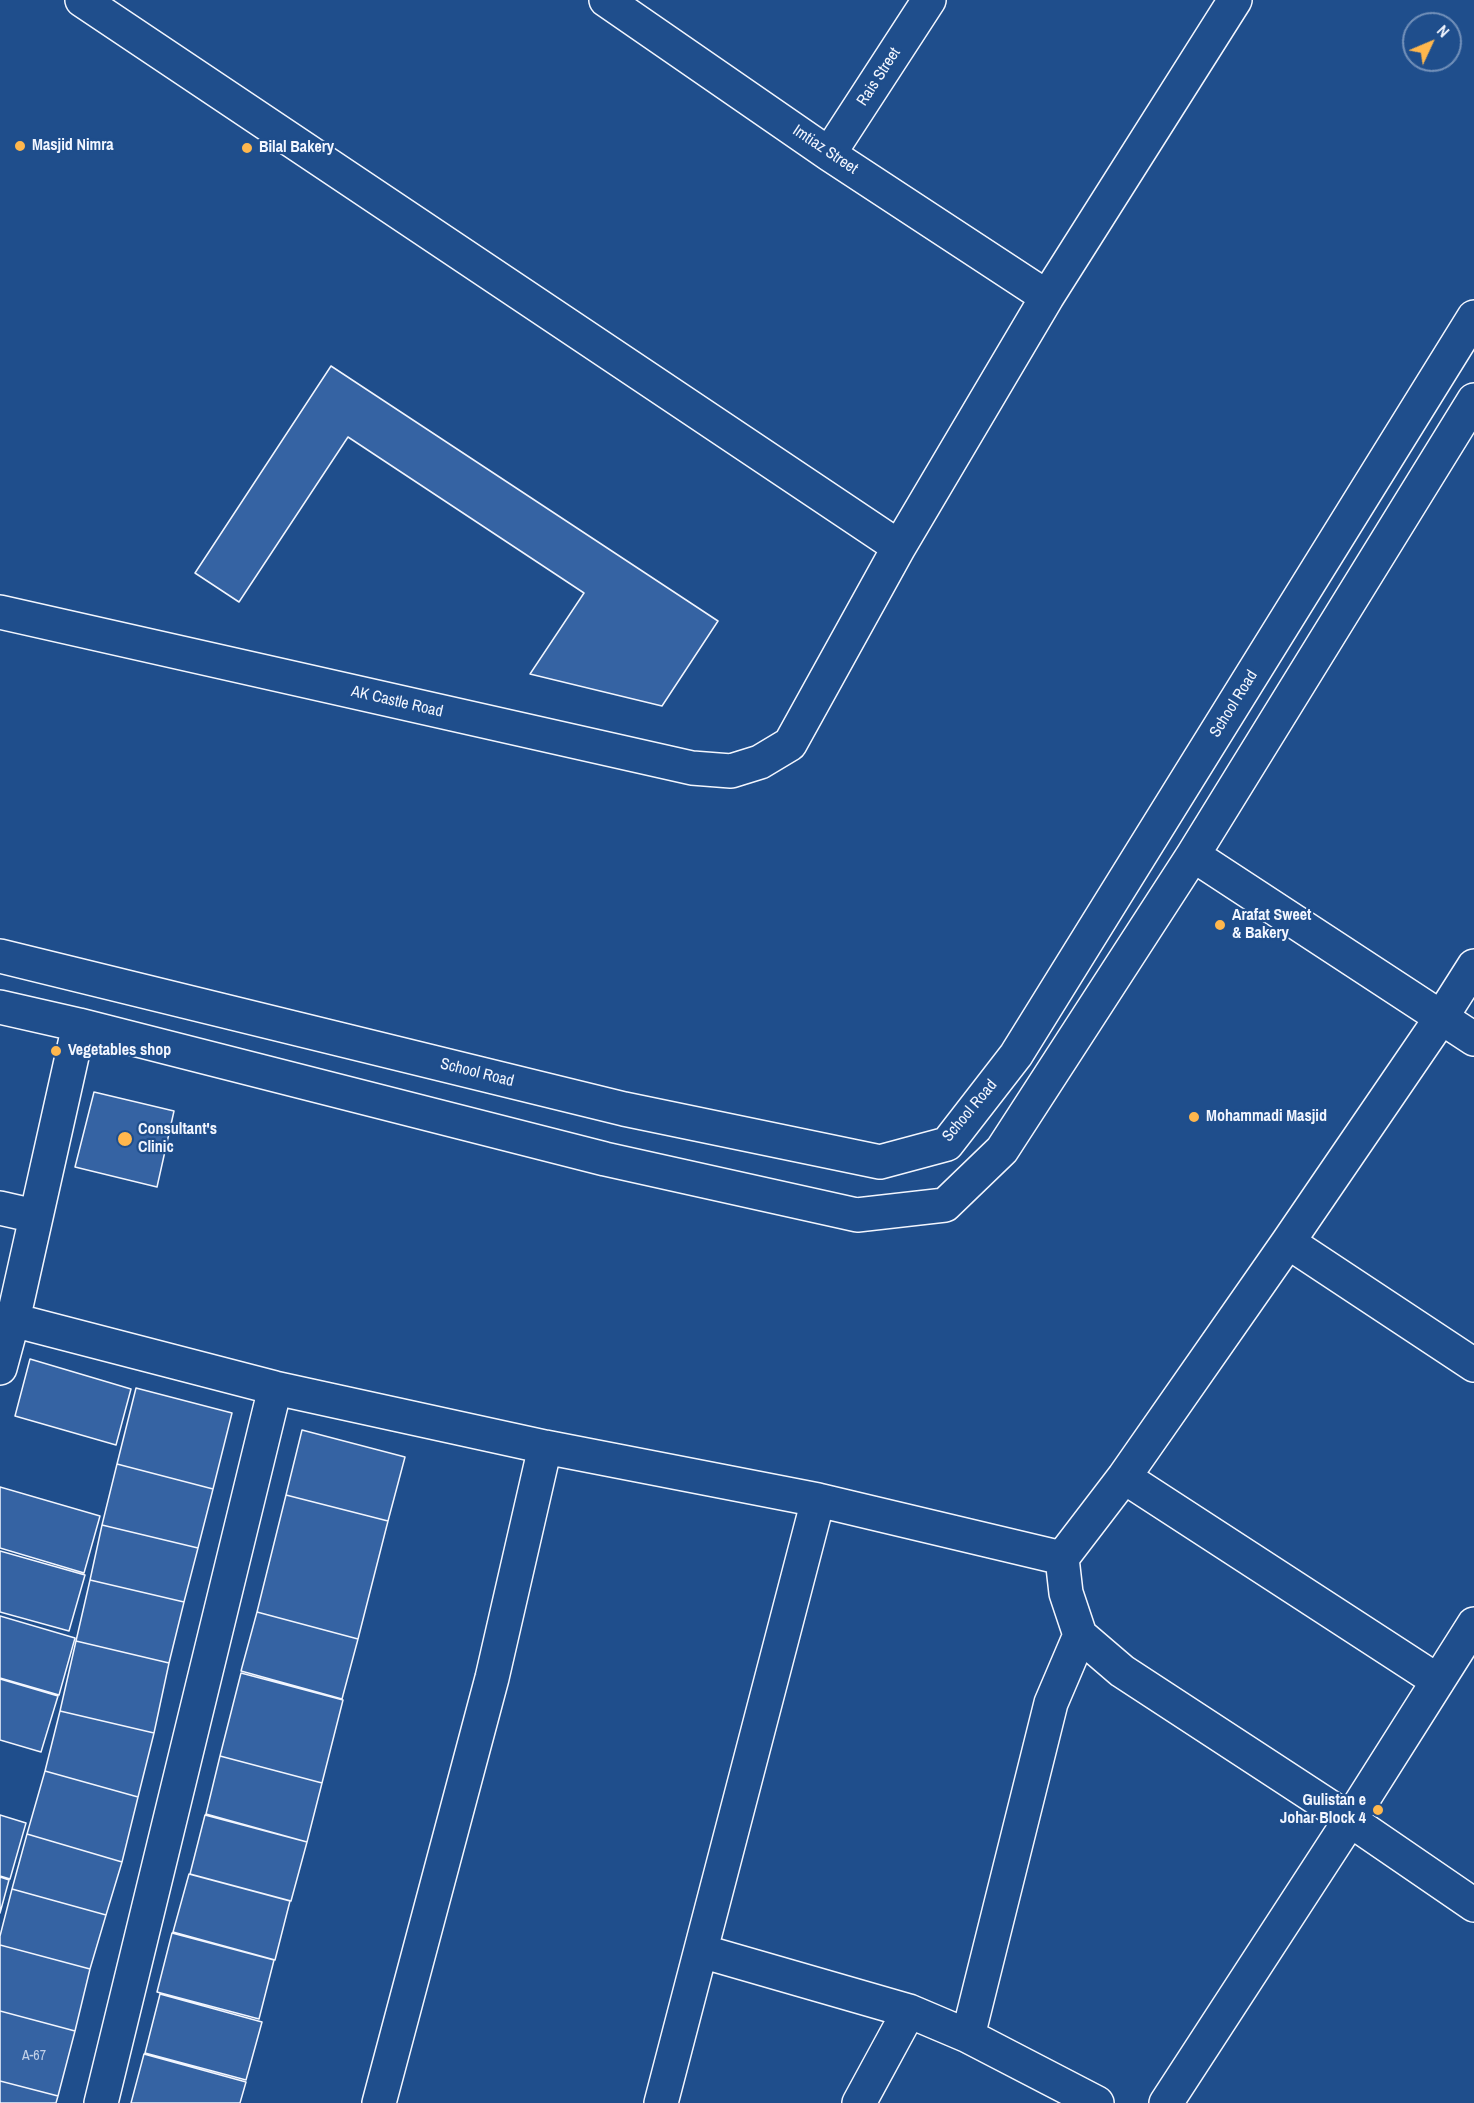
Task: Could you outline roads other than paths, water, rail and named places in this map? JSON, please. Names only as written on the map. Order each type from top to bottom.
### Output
[{"type":"street","points":[[82,0],[899,547],[1047,297],[1235,0]]},
{"type":"street","name":"Imtiaz Street","points":[[606,0],[830,154],[1047,297]]},
{"type":"street","name":"Rais Street","points":[[830,154],[929,0]]},
{"type":"street","name":"School Road","points":[[0,956],[624,1109],[880,1162],[947,1144],[1016,1055],[1474,317]]},
{"type":"street","points":[[0,1007],[79,1025],[605,1160],[857,1215],[945,1205],[1002,1150],[1193,855],[1474,400]]},
{"type":"street","name":"AK Castle Road","points":[[0,612],[692,768],[731,771],[760,762],[790,744],[899,547]]},
{"type":"street","points":[[1193,855],[1474,1039]]},
{"type":"street","points":[[1474,966],[1288,1242],[1124,1477],[1062,1558],[1066,1593],[1080,1635],[1122,1671],[1350,1820],[1474,1905]]},
{"type":"street","points":[[1046,1006],[1081,1028]]},
{"type":"street","points":[[0,1368],[13,1320],[79,1025]]},
{"type":"street","points":[[0,1208],[35,1216]]},
{"type":"street","points":[[1288,1242],[1474,1365]]},
{"type":"street","points":[[13,1320],[275,1388],[545,1447],[818,1500],[1062,1558]]},
{"type":"street","points":[[101,2103],[275,1388]]},
{"type":"street","points":[[378,2103],[492,1678],[545,1447]]},
{"type":"street","points":[[1124,1477],[1438,1681]]},
{"type":"street","points":[[661,2103],[818,1500]]},
{"type":"street","points":[[1166,2103],[1474,1624]]},
{"type":"street","points":[[968,2036],[1051,1703],[1080,1635]]},
{"type":"street","points":[[701,1951],[909,2011],[968,2036],[1097,2103]]},
{"type":"street","points":[[859,2103],[909,2011]]},
{"type":"place","name":"Masjid Nimra","points":[[20,146]]},
{"type":"place","name":"Bilal Bakery","points":[[247,148]]},
{"type":"place","name":"Arafat Sweet & Bakery","points":[[1220,925]]},
{"type":"place","name":"Vegetables shop","points":[[56,1051]]},
{"type":"place","name":"Mohammadi Masjid","points":[[1194,1117]]},
{"type":"place","name":"Consultant's Clinic","points":[[125,1139]]},
{"type":"place","name":"Gulistan e Johar Block 4","points":[[1378,1810]]}]
